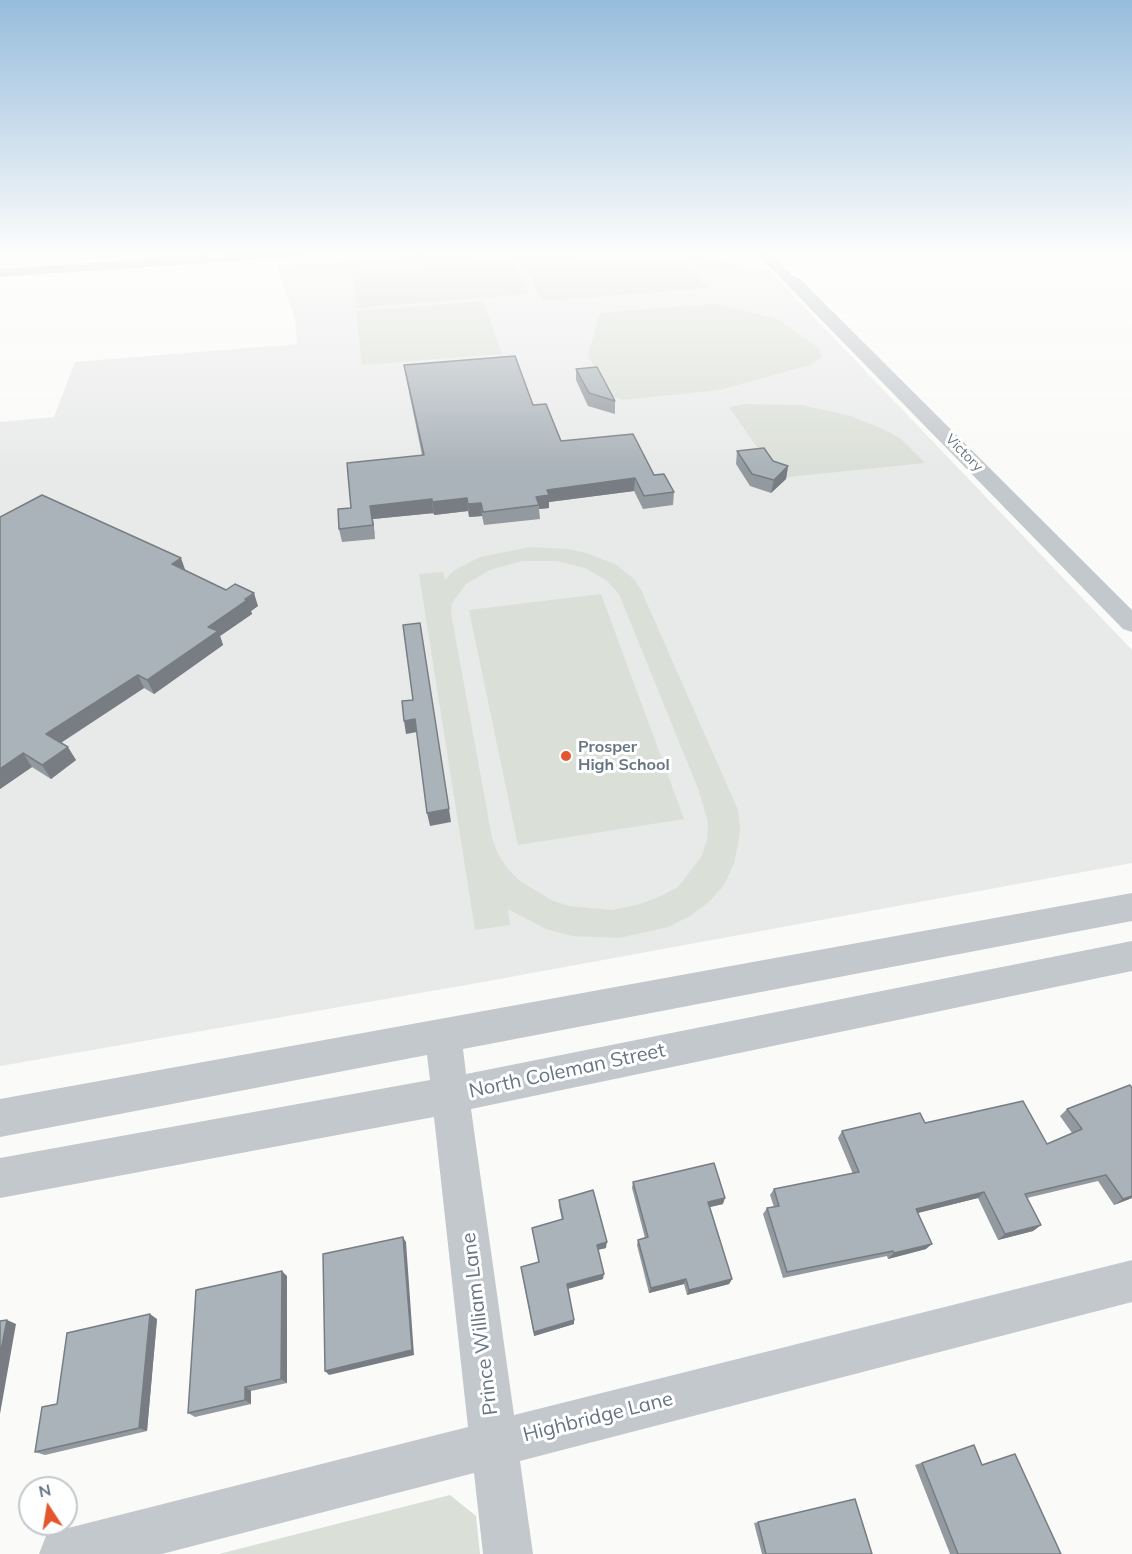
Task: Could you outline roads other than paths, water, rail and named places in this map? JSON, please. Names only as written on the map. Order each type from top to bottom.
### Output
[{"type":"street","name":"Victory","points":[[837,325],[1132,624]]},
{"type":"street","points":[[0,1119],[1132,907]]},
{"type":"street","name":"North Coleman Street","points":[[0,1178],[452,1095],[1132,956]]},
{"type":"street","name":"Prince William Lane","points":[[443,1035],[508,1554]]},
{"type":"street","name":"Highbridge Lane","points":[[64,1554],[1132,1281]]},
{"type":"place","name":"Prosper High School","points":[[566,756]]}]
